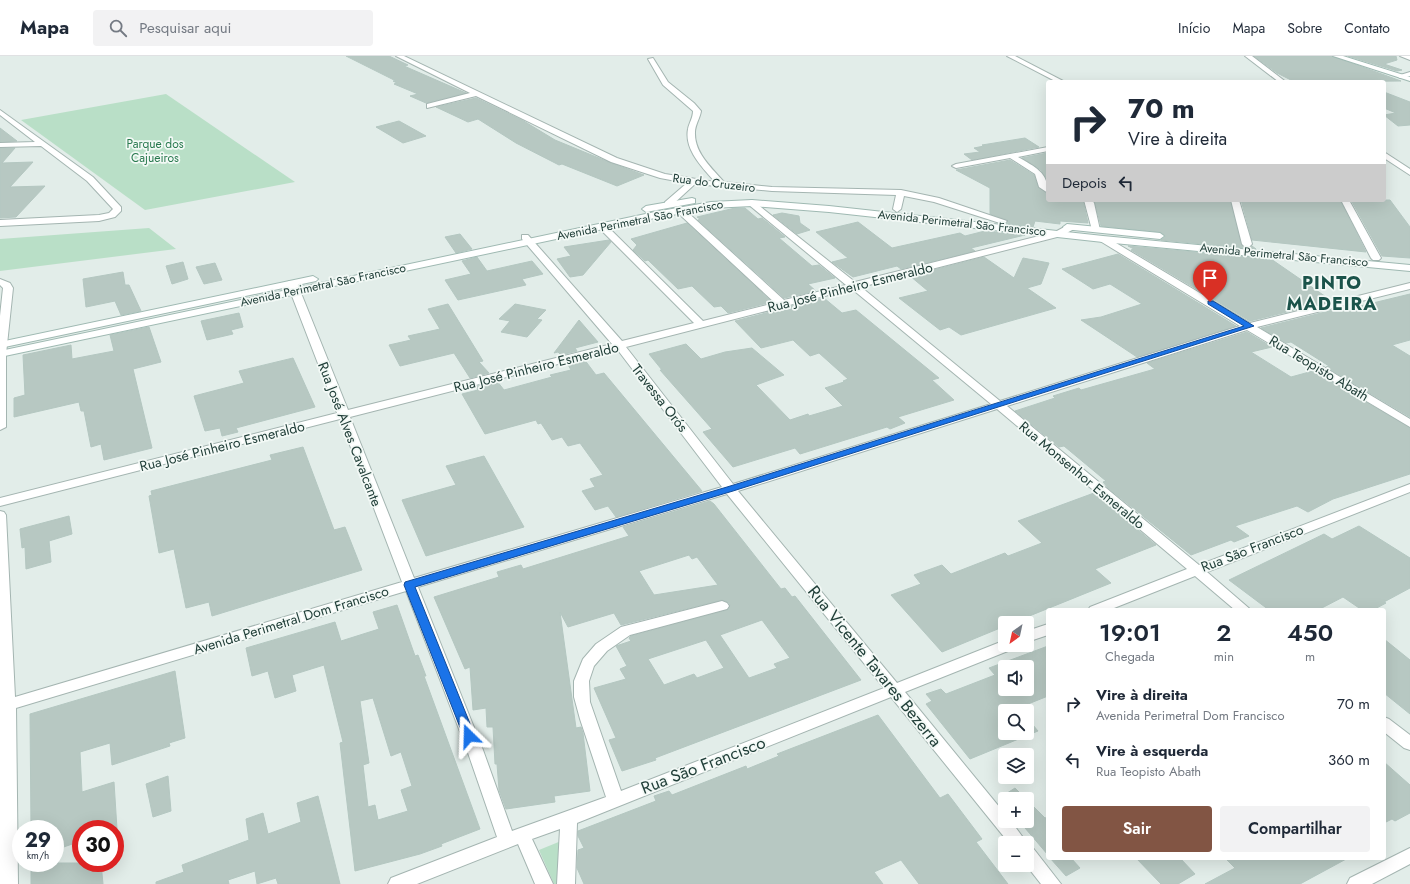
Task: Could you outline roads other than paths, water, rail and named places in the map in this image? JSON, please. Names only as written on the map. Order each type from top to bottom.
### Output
[{"type":"street","name":"Rua do Cruzeiro","points":[[399,56],[614,160],[663,176],[693,182],[786,190],[901,193],[936,200],[1003,220]]},
{"type":"street","points":[[1010,56],[1058,80]]},
{"type":"street","points":[[1248,56],[1279,80]]},
{"type":"street","points":[[1336,56],[1410,79]]},
{"type":"street","points":[[1403,56],[1410,58]]},
{"type":"street","points":[[651,59],[660,79],[692,104],[697,111],[691,130],[692,146],[722,185]]},
{"type":"street","points":[[1400,76],[1410,74]]},
{"type":"street","points":[[430,106],[478,93]]},
{"type":"street","points":[[0,112],[40,144],[90,179],[118,209],[112,215],[99,218],[0,223]]},
{"type":"street","points":[[0,145],[40,144]]},
{"type":"street","points":[[956,166],[1046,149]]},
{"type":"street","points":[[1386,155],[1410,172]]},
{"type":"street","points":[[1011,156],[1039,173],[1043,187],[1046,189]]},
{"type":"street","points":[[668,204],[693,182]]},
{"type":"street","points":[[897,209],[901,193]]},
{"type":"street","name":"Avenida Perimetral São Francisco","points":[[528,239],[668,204],[720,197],[751,196],[1248,244],[1410,262]]},
{"type":"street","points":[[1089,202],[1096,230]]},
{"type":"street","points":[[1236,202],[1248,244]]},
{"type":"street","points":[[1346,202],[1376,258]]},
{"type":"street","name":"Avenida Perimetral São Francisco","points":[[1,350],[293,287],[528,239],[603,227],[725,203],[752,203],[836,210],[1103,239],[1410,268]]},
{"type":"street","name":"Rua Monsenhor Esmeraldo","points":[[752,203],[999,405],[1242,608]]},
{"type":"street","points":[[681,211],[782,304]]},
{"type":"street","points":[[603,227],[702,325]]},
{"type":"street","name":"Rua José Pinheiro Esmeraldo","points":[[0,502],[1058,234],[1071,227]]},
{"type":"street","name":"Travessa Orós","points":[[528,239],[620,346],[730,489]]},
{"type":"street","name":"Rua Teopisto Abath","points":[[1103,239],[1250,326],[1410,424]]},
{"type":"street","points":[[0,427],[4,285]]},
{"type":"street","name":"Avenida Perimetral Dom Francisco","points":[[4,706],[730,489],[1250,326],[1410,286]]},
{"type":"street","name":"Rua José Alves Cavalcante","points":[[293,287],[342,415],[475,750],[514,838],[544,884]]},
{"type":"street","name":"Rua São Francisco","points":[[1100,608],[1410,488]]},
{"type":"street","name":"Rua Vicente Tavares Bezerra","points":[[730,489],[1013,836]]},
{"type":"street","points":[[0,515],[9,884]]},
{"type":"street","points":[[615,799],[582,702],[580,690],[584,672],[604,643],[626,631],[722,606]]},
{"type":"street","points":[[1034,634],[1046,630]]},
{"type":"street","name":"Rua São Francisco","points":[[397,884],[514,838],[569,819],[615,799],[998,649]]},
{"type":"street","points":[[1386,725],[1410,744]]},
{"type":"street","points":[[566,884],[569,819]]},
{"type":"street","points":[[1356,884],[1410,855]]},
{"type":"street","points":[[1034,862],[1052,884]]},
{"type":"district","name":"PINTO MADEIRA","points":[[1332,293]]},
{"type":"park label","name":"Parque dos Cajueiros","points":[[155,151]]}]
